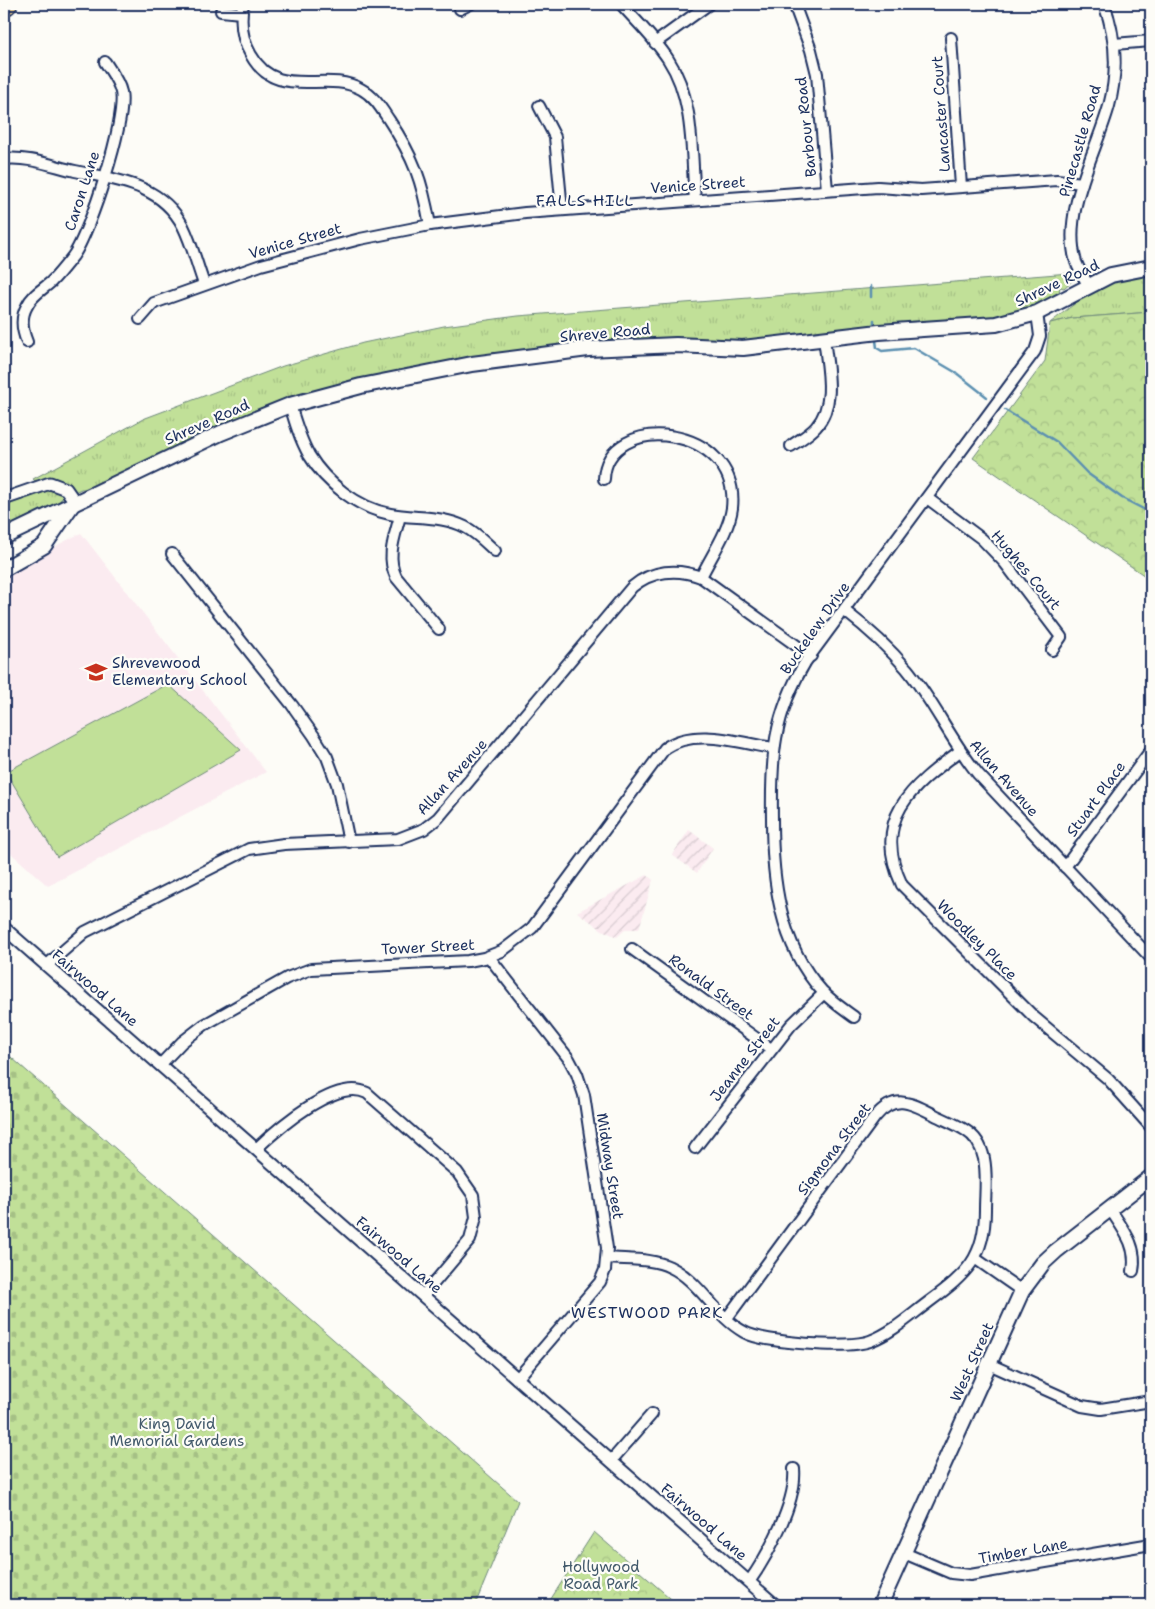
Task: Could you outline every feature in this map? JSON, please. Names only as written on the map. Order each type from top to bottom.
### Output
[{"type":"highway","points":[[4,7],[8,4]]},
{"type":"main road","name":"Shreve Road","points":[[4,538],[43,517],[178,452],[290,405],[361,386],[481,363],[638,346],[743,348],[824,338],[981,326],[1011,321],[1037,313],[1121,272],[1151,267]]},
{"type":"main road","name":"Shreve Road","points":[[4,569],[37,552],[52,534],[63,515],[75,502]]},
{"type":"main road","points":[[43,517],[51,522],[52,534]]},
{"type":"main road","name":"West Street","points":[[880,1605],[1022,1291],[1043,1263],[1056,1251],[1151,1177]]},
{"type":"street","points":[[460,9],[470,4]]},
{"type":"street","points":[[621,4],[655,43],[676,74],[687,107],[695,200]]},
{"type":"street","points":[[655,43],[709,4]]},
{"type":"street","name":"Barbour Road","points":[[794,4],[811,50],[816,74],[827,190]]},
{"type":"street","name":"Pinecastle Road","points":[[1089,286],[1077,262],[1073,241],[1077,204],[1082,184],[1110,104],[1113,86],[1114,44],[1104,4]]},
{"type":"street","points":[[221,11],[242,8],[243,32],[248,51],[260,68],[268,74],[287,82],[340,82],[361,89],[377,103],[413,159],[424,192],[430,225]]},
{"type":"street","name":"Lancaster Court","points":[[950,38],[961,187]]},
{"type":"street","points":[[1114,44],[1151,41]]},
{"type":"street","name":"Caron Lane","points":[[27,342],[22,325],[25,308],[30,299],[63,269],[74,254],[90,222],[104,177],[122,101],[118,84],[105,62]]},
{"type":"street","points":[[539,106],[555,137],[562,210]]},
{"type":"street","points":[[4,159],[20,159],[104,177],[135,184],[148,190],[168,204],[184,228],[204,284]]},
{"type":"street","name":"Venice Street","points":[[140,319],[154,303],[204,284],[312,250],[430,225],[562,210],[827,190],[878,187],[921,190],[1057,180],[1082,184]]},
{"type":"street","name":"Buckelew Drive","points":[[854,1017],[824,993],[793,945],[778,901],[772,845],[771,769],[773,748],[786,700],[811,656],[845,611],[891,544],[928,498],[1035,351],[1040,336],[1037,313]]},
{"type":"street","points":[[791,446],[815,428],[826,413],[829,390],[824,338]]},
{"type":"street","points":[[290,405],[304,445],[321,470],[353,499],[364,506],[400,516],[456,523],[475,533],[495,551]]},
{"type":"street","points":[[604,479],[606,466],[616,451],[635,440],[648,437],[680,437],[703,446],[714,455],[727,473],[731,486],[732,510],[701,578]]},
{"type":"street","points":[[4,499],[50,483],[66,489],[75,502]]},
{"type":"street","name":"Hughes Court","points":[[928,498],[982,540],[1005,564],[1061,637],[1052,650]]},
{"type":"street","points":[[400,516],[391,551],[392,570],[440,629]]},
{"type":"street","points":[[172,554],[292,705],[314,736],[334,773],[349,842]]},
{"type":"street","name":"Allan Avenue","points":[[47,965],[85,932],[241,852],[261,846],[405,838],[435,822],[632,587],[648,577],[672,571],[690,573],[701,578],[811,656]]},
{"type":"street","name":"Allan Avenue","points":[[845,611],[876,637],[907,670],[932,704],[960,751],[1004,804],[1151,958]]},
{"type":"street","name":"Tower Street","points":[[160,1065],[182,1042],[204,1025],[286,978],[311,969],[468,961],[489,957],[513,945],[532,928],[665,748],[680,740],[703,738],[773,748]]},
{"type":"street","name":"Stuart Place","points":[[1065,867],[1151,750]]},
{"type":"street","name":"Woodley Place","points":[[960,751],[920,781],[903,802],[897,815],[890,848],[894,870],[902,885],[1034,1018],[1108,1079],[1151,1127]]},
{"type":"street","name":"Fairwood Lane","points":[[4,928],[775,1605]]},
{"type":"street","name":"Ronald Street","points":[[632,949],[771,1049]]},
{"type":"street","name":"Midway Street","points":[[489,957],[569,1060],[577,1074],[587,1114],[607,1258],[600,1282],[591,1295],[518,1379]]},
{"type":"street","name":"Jeanne Street","points":[[695,1148],[771,1049],[791,1025],[824,993]]},
{"type":"street","points":[[256,1149],[290,1119],[339,1091],[356,1088],[366,1093],[458,1172],[473,1195],[476,1217],[474,1228],[465,1248],[423,1296]]},
{"type":"street","name":"Sigmona Street","points":[[726,1318],[881,1109],[892,1103],[908,1103],[921,1108],[965,1130],[980,1145],[985,1164],[985,1226],[976,1259]]},
{"type":"street","points":[[1110,1209],[1132,1245],[1135,1262],[1133,1272]]},
{"type":"street","points":[[607,1258],[669,1266],[685,1277],[726,1318],[743,1331],[761,1338],[858,1344],[880,1337],[957,1281],[976,1259],[1022,1291]]},
{"type":"street","points":[[989,1364],[1082,1406],[1101,1409],[1151,1401]]},
{"type":"street","points":[[611,1461],[652,1414]]},
{"type":"street","points":[[749,1582],[761,1565],[791,1498],[794,1469]]},
{"type":"street","name":"Timber Lane","points":[[904,1553],[951,1573],[970,1575],[1151,1544]]},
{"type":"shaded area","name":"Shrevewood Elementary School","points":[[81,533],[266,772],[48,886],[4,847],[4,573]]},
{"type":"shaded area","points":[[689,830],[713,848],[697,873],[672,855]]},
{"type":"shaded area","points":[[647,875],[653,880],[639,929],[626,929],[617,937],[602,930],[577,912]]},
{"type":"green space","points":[[1070,273],[1072,281],[1064,288],[1060,287],[1059,293],[1024,309],[988,319],[761,343],[625,342],[259,410],[217,427],[89,489],[81,489],[61,499],[59,503],[4,531],[4,504],[44,489],[33,479],[143,419],[283,366],[363,343],[444,326],[518,316]]},
{"type":"green space","points":[[1151,274],[1151,312],[1073,318],[1050,323],[1085,296],[1107,284],[1120,279]]},
{"type":"green space","points":[[1151,312],[1151,580],[973,458],[1045,361],[1050,323],[1073,318]]},
{"type":"green space","points":[[168,684],[241,750],[57,857],[6,772]]},
{"type":"green space","name":"King David Memorial Gardens","points":[[4,1051],[518,1501],[475,1605],[4,1605]]},
{"type":"green space","name":"Hollywood Road Park","points":[[594,1532],[678,1605],[547,1605]]},
{"type":"waterway","points":[[871,286],[871,297]]},
{"type":"waterway","points":[[876,340],[877,348],[882,351],[914,348],[955,372],[987,397]]},
{"type":"waterway","points":[[1005,410],[1057,442],[1087,473],[1122,498],[1151,513]]},
{"type":"place","name":"Shrevewood Elementary School","points":[[96,672]]},
{"type":"district","name":"FALLS HILL","points":[[585,200]]},
{"type":"district","name":"WESTWOOD PARK","points":[[647,1312]]}]
